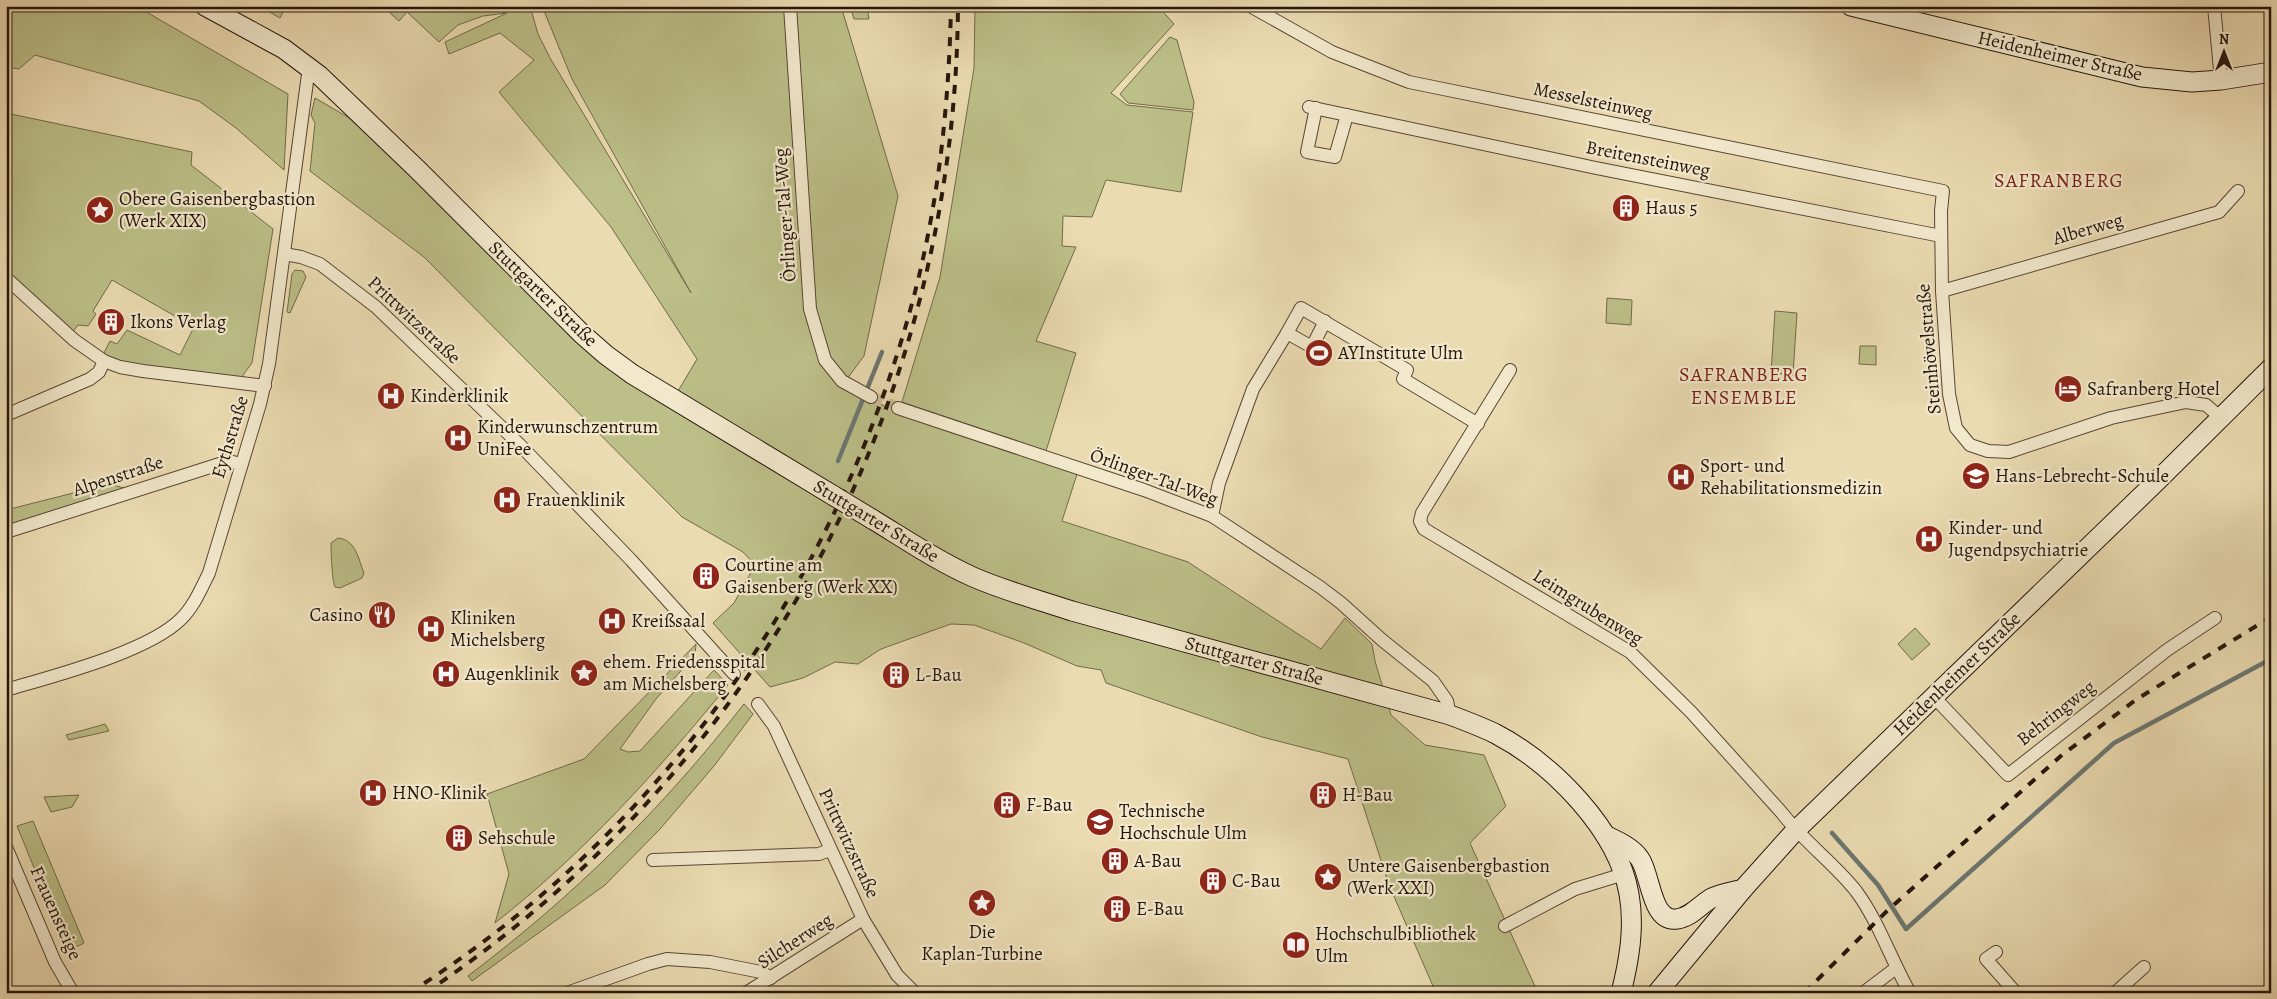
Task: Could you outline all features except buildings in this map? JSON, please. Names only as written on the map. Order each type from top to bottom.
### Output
[{"type":"main road","name":"Stuttgarter Straße","points":[[206,6],[278,45],[309,67],[338,92],[560,313],[606,355],[632,374],[946,564],[974,577],[1072,611],[1450,715],[1496,734],[1543,766],[1574,795],[1605,835],[1624,874],[1629,893],[1631,930],[1628,962],[1621,993]]},
{"type":"main road","name":"Heidenheimer Straße","points":[[1851,6],[2128,74],[2192,82],[2222,80],[2271,72]]},
{"type":"main road","name":"Heidenheimer Straße","points":[[1657,993],[1743,889],[1795,831],[2271,368]]},
{"type":"main road","points":[[1605,835],[1625,846],[1641,859],[1658,912],[1669,919],[1676,920],[1687,916],[1710,899],[1743,889]]},
{"type":"street","name":"Örlinger-Tal-Weg","points":[[790,6],[810,309],[825,360],[842,381],[865,395]]},
{"type":"street","name":"Messelsteinweg","points":[[1250,6],[1332,52],[1409,82],[1944,191]]},
{"type":"street","points":[[2214,6],[2222,80]]},
{"type":"street","name":"Eythstraße","points":[[6,690],[101,660],[161,635],[182,618],[198,597],[208,573],[265,386],[309,67]]},
{"type":"street","name":"Breitensteinweg","points":[[1347,115],[1335,157],[1307,152],[1313,107],[1596,168],[1941,236]]},
{"type":"street","name":"Steinhövelstraße","points":[[1944,191],[1941,236],[1942,292],[1949,394],[1956,428],[1970,445],[1988,451],[2009,452],[2111,418],[2186,402],[2206,406],[2220,418]]},
{"type":"street","name":"Alberweg","points":[[1942,292],[2219,212],[2238,191]]},
{"type":"street","name":"Prittwitzstraße","points":[[284,254],[309,259],[320,264],[376,307],[519,444],[631,560],[734,674]]},
{"type":"street","points":[[7,280],[74,340],[104,361],[120,367],[143,371],[265,386]]},
{"type":"street","points":[[1212,516],[1220,483],[1254,389],[1301,308],[1407,370],[1402,378],[1478,424]]},
{"type":"street","points":[[1287,333],[1312,347],[1325,321]]},
{"type":"street","points":[[6,415],[90,380],[99,372],[104,361]]},
{"type":"street","name":"Leimgrubenweg","points":[[1510,370],[1422,512],[1420,521],[1424,529],[1630,652],[1696,718],[1782,813],[1795,831]]},
{"type":"street","name":"Örlinger-Tal-Weg","points":[[898,408],[1144,490],[1212,516],[1320,587],[1341,603],[1382,640],[1433,681],[1447,701],[1450,715]]},
{"type":"street","name":"Alpenstraße","points":[[6,532],[229,461],[242,464]]},
{"type":"street","name":"Behringweg","points":[[1934,697],[2008,775],[2167,650],[2215,618]]},
{"type":"street","name":"Prittwitzstraße","points":[[758,704],[774,726],[863,919],[897,975],[915,993]]},
{"type":"street","points":[[1795,831],[1855,890],[1875,923],[1910,993]]},
{"type":"street","name":"Frauensteige","points":[[6,847],[55,962],[73,993]]},
{"type":"street","points":[[653,860],[819,854],[830,850]]},
{"type":"street","points":[[1505,926],[1575,889],[1624,874]]},
{"type":"street","name":"Silcherweg","points":[[746,993],[863,919]]},
{"type":"street","points":[[1996,952],[1986,959],[2016,993]]},
{"type":"street","points":[[567,993],[648,964],[668,959],[726,965],[760,972],[771,978]]},
{"type":"street","points":[[2115,993],[2144,967]]},
{"type":"street","points":[[1863,993],[1896,968]]},
{"type":"green space","points":[[6,6],[136,6],[288,94],[284,170],[236,128],[199,101],[35,55],[19,69],[6,67]]},
{"type":"green space","points":[[259,6],[286,6],[280,18]]},
{"type":"green space","points":[[382,6],[530,6],[538,34],[550,58],[691,293],[572,79],[544,11],[555,6],[841,6],[898,196],[864,356],[841,387],[901,413],[1078,471],[1062,521],[1188,562],[1321,649],[1345,618],[1372,644],[1391,715],[1425,745],[1484,755],[1506,806],[1470,843],[1538,993],[1436,993],[1389,885],[1348,759],[1262,737],[1106,683],[1101,670],[1077,666],[1024,643],[974,625],[951,624],[881,649],[858,664],[835,662],[803,678],[770,687],[713,623],[734,603],[755,565],[743,552],[682,517],[424,257],[310,171],[315,123],[311,115],[315,98],[358,123],[590,353],[674,398],[697,359],[611,227],[499,92],[534,60],[500,33],[449,54],[445,42],[507,13],[483,16],[458,25],[439,42],[407,12],[399,21]]},
{"type":"green space","points":[[850,6],[867,6],[869,19],[854,19]]},
{"type":"green space","points":[[975,6],[1158,6],[1174,24],[1111,93],[1127,105],[1193,112],[1181,192],[1106,180],[1092,217],[1063,216],[1062,246],[1076,247],[1036,341],[1076,353],[1046,451],[902,402],[940,277],[974,68]]},
{"type":"green space","points":[[1170,37],[1177,40],[1194,102],[1193,110],[1128,103],[1120,94]]},
{"type":"green space","points":[[6,113],[192,152],[191,165],[273,229],[252,363],[243,375],[244,383],[101,359],[110,341],[117,344],[127,330],[180,355],[194,327],[112,280],[93,311],[96,314],[88,326],[78,325],[70,336],[6,278]]},
{"type":"green space","points":[[295,270],[303,271],[306,277],[290,313],[287,312],[292,274]]},
{"type":"green space","points":[[1607,298],[1632,300],[1631,325],[1606,323]]},
{"type":"green space","points":[[1775,311],[1797,313],[1793,375],[1771,373]]},
{"type":"green space","points":[[1860,346],[1876,346],[1876,365],[1859,364]]},
{"type":"green space","points":[[109,484],[124,488],[6,526],[6,510]]},
{"type":"green space","points":[[338,538],[344,539],[353,546],[364,573],[362,578],[340,588],[335,587],[334,584],[331,552],[331,543]]},
{"type":"green space","points":[[1915,628],[1930,644],[1912,660],[1898,644]]},
{"type":"green space","points":[[696,644],[695,655],[656,699],[620,749],[628,752],[640,751],[714,670],[728,685],[618,811],[559,869],[495,923],[509,874],[487,794],[584,759]]},
{"type":"green space","points":[[744,704],[753,714],[714,766],[660,829],[605,885],[472,981],[468,976],[545,914],[615,849],[681,780]]},
{"type":"green space","points":[[105,724],[109,731],[69,740],[66,735]]},
{"type":"green space","points":[[79,795],[72,807],[51,812],[44,797]]},
{"type":"green space","points":[[33,821],[84,943],[68,951],[17,826]]},
{"type":"waterway","points":[[838,461],[882,352]]},
{"type":"waterway","points":[[1832,833],[1878,885],[1906,929],[2114,743],[2271,659]]},
{"type":"tunnel","points":[[871,397],[898,408]]},
{"type":"railway","points":[[409,993],[500,929],[584,857],[660,777],[729,691],[789,598],[840,500],[882,398],[915,292],[930,222],[941,150],[948,79],[951,6]]},
{"type":"railway","points":[[425,993],[543,903],[648,801],[739,689],[815,566],[876,436],[920,298],[948,154],[958,6]]},
{"type":"railway","points":[[1804,993],[1887,911],[2062,755],[2137,699],[2271,617]]},
{"type":"place","name":"Haus 5","points":[[1626,208]]},
{"type":"place","name":"Obere Gaisenbergbastion (Werk XIX)","points":[[100,210]]},
{"type":"place","name":"Ikons Verlag","points":[[111,322]]},
{"type":"place","name":"AYInstitute Ulm","points":[[1319,353]]},
{"type":"place","name":"Safranberg Hotel","points":[[2068,389]]},
{"type":"place","name":"Kinderklinik","points":[[391,396]]},
{"type":"place","name":"Kinderwunschzentrum UniFee","points":[[458,438]]},
{"type":"place","name":"Hans-Lebrecht-Schule","points":[[1976,476]]},
{"type":"place","name":"Sport- und Rehabilitationsmedizin","points":[[1681,477]]},
{"type":"place","name":"Frauenklinik","points":[[507,500]]},
{"type":"place","name":"Kinder- und Jugendpsychiatrie","points":[[1929,539]]},
{"type":"place","name":"Courtine am Gaisenberg (Werk XX)","points":[[706,576]]},
{"type":"place","name":"Casino","points":[[382,615]]},
{"type":"place","name":"Kreißsaal","points":[[612,621]]},
{"type":"place","name":"Kliniken Michelsberg","points":[[431,629]]},
{"type":"place","name":"ehem. Friedensspital am Michelsberg","points":[[584,673]]},
{"type":"place","name":"Augenklinik","points":[[446,674]]},
{"type":"place","name":"L-Bau","points":[[896,675]]},
{"type":"place","name":"HNO-Klinik","points":[[373,793]]},
{"type":"place","name":"H-Bau","points":[[1323,795]]},
{"type":"place","name":"F-Bau","points":[[1007,805]]},
{"type":"place","name":"Technische Hochschule Ulm","points":[[1100,822]]},
{"type":"place","name":"Sehschule","points":[[459,838]]},
{"type":"place","name":"A-Bau","points":[[1115,861]]},
{"type":"place","name":"Untere Gaisenbergbastion (Werk XXI)","points":[[1328,877]]},
{"type":"place","name":"C-Bau","points":[[1213,881]]},
{"type":"place","name":"Die Kaplan-Turbine","points":[[982,903]]},
{"type":"place","name":"E-Bau","points":[[1117,909]]},
{"type":"place","name":"Hochschulbibliothek Ulm","points":[[1296,945]]},
{"type":"district","name":"SAFRANBERG","points":[[2059,180]]},
{"type":"district","name":"SAFRANBERG ENSEMBLE","points":[[1744,386]]}]
